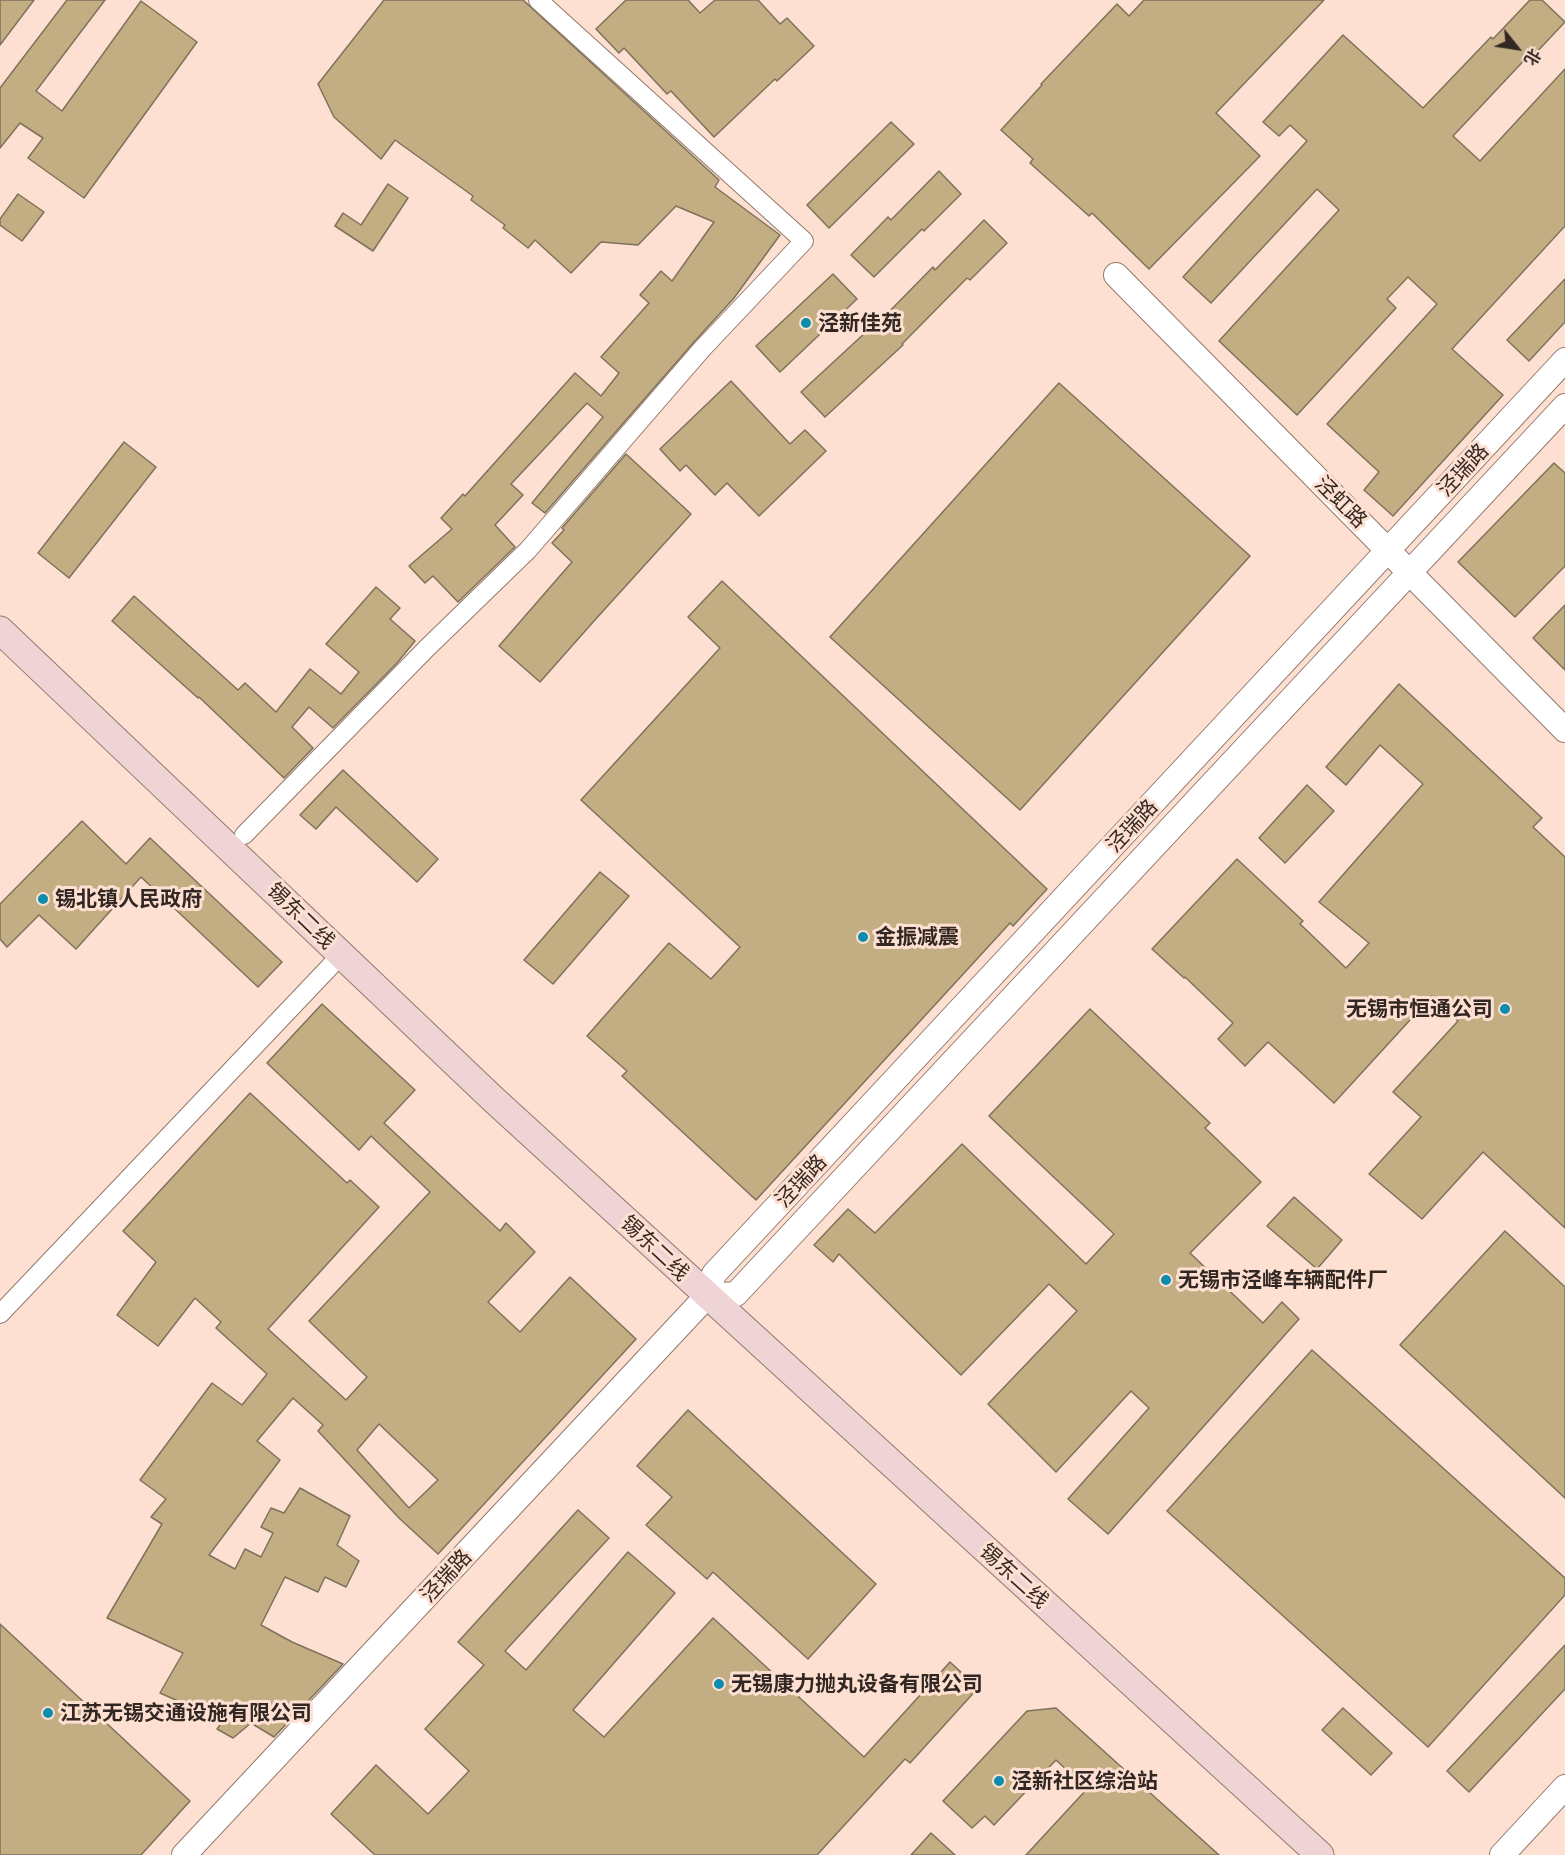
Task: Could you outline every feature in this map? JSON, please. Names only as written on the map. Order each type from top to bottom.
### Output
[{"type":"main road","name":"锡东二线","points":[[0,630],[493,1099],[1320,1855]]},
{"type":"street","points":[[244,835],[427,648],[528,550],[702,349],[804,241],[538,0]]},
{"type":"street","name":"泾虹路","points":[[1116,275],[1565,730]]},
{"type":"street","name":"泾瑞路","points":[[184,1855],[708,1296],[714,1274],[1565,360]]},
{"type":"street","name":"泾瑞路","points":[[708,1296],[736,1294],[1565,406]]},
{"type":"street","points":[[0,1314],[342,955]]},
{"type":"street","points":[[1502,1855],[1565,1787]]},
{"type":"building","points":[[0,0],[34,0],[0,45]]},
{"type":"building","points":[[67,0],[105,0],[36,91],[62,111],[141,1],[197,42],[84,198],[28,158],[43,138],[20,123],[0,148],[0,88]]},
{"type":"building","points":[[384,0],[523,0],[719,180],[715,187],[780,235],[734,298],[545,513],[532,503],[603,417],[587,403],[511,484],[523,495],[495,525],[515,547],[458,602],[433,576],[425,583],[409,566],[452,529],[441,518],[463,494],[465,496],[575,373],[601,396],[619,373],[601,357],[649,303],[640,295],[661,271],[672,281],[714,222],[676,206],[638,245],[601,242],[571,273],[535,240],[528,248],[503,228],[505,225],[471,200],[473,196],[395,140],[381,159],[334,117],[318,84]]},
{"type":"building","points":[[626,0],[688,0],[700,13],[715,0],[758,0],[780,24],[787,18],[814,46],[777,81],[775,79],[714,137],[671,91],[667,94],[624,48],[619,53],[596,29]]},
{"type":"building","points":[[1144,0],[1324,0],[1216,113],[1260,156],[1149,269],[1092,213],[1089,216],[1030,163],[1033,159],[1001,130],[1117,4],[1129,16]]},
{"type":"building","points":[[1530,0],[1542,0],[1565,22],[1533,56],[1531,53],[1453,136],[1480,161],[1565,69],[1565,226],[1452,349],[1503,395],[1393,516],[1364,490],[1379,472],[1327,424],[1437,304],[1408,277],[1387,299],[1396,308],[1297,415],[1219,341],[1339,210],[1317,189],[1211,303],[1183,277],[1307,141],[1290,125],[1279,136],[1263,122],[1343,35],[1423,108]]},
{"type":"building","points":[[891,122],[914,144],[829,228],[807,205]]},
{"type":"building","points":[[939,171],[961,194],[874,277],[851,255],[888,217],[891,220]]},
{"type":"building","points":[[388,184],[408,198],[373,251],[335,226],[343,213],[361,225]]},
{"type":"building","points":[[18,194],[44,212],[22,241],[0,225],[0,219]]},
{"type":"building","points":[[984,220],[1007,243],[970,280],[967,278],[903,345],[825,417],[801,392],[880,321],[933,267],[935,270]]},
{"type":"building","name":"泾新佳苑","points":[[833,274],[857,299],[780,372],[756,346]]},
{"type":"building","points":[[1565,279],[1565,322],[1529,361],[1507,340]]},
{"type":"building","points":[[731,381],[790,444],[805,430],[826,451],[759,516],[727,483],[715,495],[686,465],[680,471],[660,449]]},
{"type":"building","points":[[1059,383],[1250,556],[1020,810],[830,637]]},
{"type":"building","points":[[124,442],[156,467],[69,578],[38,553]]},
{"type":"building","points":[[626,454],[691,514],[540,682],[499,646],[572,562],[552,543],[564,530],[562,528]]},
{"type":"building","points":[[1554,463],[1565,473],[1565,566],[1515,617],[1458,562]]},
{"type":"building","name":"金振减震","points":[[722,581],[1047,889],[1013,926],[1010,923],[756,1200],[622,1076],[627,1071],[587,1036],[669,943],[711,979],[740,947],[581,800],[720,648],[688,617]]},
{"type":"building","points":[[376,587],[400,608],[390,619],[415,641],[397,663],[333,728],[309,707],[292,727],[313,748],[284,778],[199,697],[112,621],[134,596],[238,690],[245,683],[276,712],[310,669],[341,694],[359,672],[326,644]]},
{"type":"building","points":[[1565,605],[1565,670],[1533,638]]},
{"type":"building","points":[[1399,684],[1542,818],[1533,827],[1565,857],[1565,1228],[1483,1152],[1422,1219],[1369,1174],[1421,1117],[1393,1092],[1458,1021],[1432,996],[1334,1103],[1268,1042],[1245,1066],[1218,1039],[1233,1023],[1152,949],[1237,859],[1303,921],[1300,924],[1346,968],[1369,943],[1319,902],[1423,784],[1380,745],[1346,785],[1326,767]]},
{"type":"building","points":[[343,770],[438,859],[417,882],[336,807],[316,829],[300,815]]},
{"type":"building","points":[[1307,785],[1334,811],[1285,863],[1259,838]]},
{"type":"building","points":[[82,821],[126,864],[150,838],[282,962],[258,987],[141,877],[76,949],[39,915],[7,947],[0,939],[0,904]]},
{"type":"building","points":[[600,872],[629,896],[553,984],[524,960]]},
{"type":"building","points":[[322,1004],[415,1090],[384,1123],[500,1231],[506,1223],[535,1252],[488,1302],[520,1332],[570,1277],[636,1339],[438,1554],[399,1518],[318,1431],[323,1425],[293,1398],[257,1441],[280,1460],[209,1555],[235,1569],[245,1549],[261,1557],[273,1533],[261,1527],[271,1508],[284,1513],[300,1488],[350,1516],[337,1545],[359,1561],[346,1587],[325,1577],[318,1592],[285,1577],[261,1625],[292,1642],[343,1664],[274,1737],[251,1723],[233,1738],[217,1729],[223,1721],[160,1693],[183,1653],[107,1618],[162,1524],[151,1517],[166,1499],[140,1480],[212,1383],[242,1405],[267,1374],[216,1328],[221,1322],[195,1298],[158,1346],[117,1315],[156,1262],[123,1231],[250,1093],[347,1183],[350,1180],[379,1207],[268,1329],[346,1400],[367,1377],[309,1321],[430,1192],[371,1136],[359,1150],[267,1063]],"holes":[[[379,1424],[438,1480],[409,1508],[357,1450]]]},
{"type":"building","points":[[1090,1009],[1210,1123],[1205,1128],[1261,1182],[1190,1253],[1263,1323],[1282,1302],[1299,1319],[1108,1534],[1068,1499],[1149,1408],[1131,1391],[1056,1472],[988,1404],[1077,1311],[1049,1284],[961,1375],[839,1254],[833,1262],[814,1245],[848,1209],[875,1233],[962,1144],[1086,1264],[1114,1234],[989,1116]]},
{"type":"building","points":[[1294,1197],[1342,1240],[1317,1269],[1267,1226]]},
{"type":"building","points":[[1505,1231],[1565,1287],[1565,1498],[1400,1345]]},
{"type":"building","points":[[1312,1350],[1565,1578],[1565,1595],[1428,1747],[1167,1511]]},
{"type":"building","points":[[688,1410],[876,1584],[808,1659],[713,1572],[707,1579],[646,1525],[672,1497],[637,1466]]},
{"type":"building","points":[[578,1510],[609,1538],[505,1651],[526,1670],[628,1552],[675,1593],[573,1710],[604,1737],[713,1618],[864,1757],[950,1662],[978,1688],[910,1763],[905,1759],[817,1855],[375,1855],[331,1814],[376,1765],[428,1814],[469,1771],[425,1729],[484,1665],[458,1642]]},
{"type":"building","name":"江苏无锡交通设施有限公司","points":[[0,1624],[190,1801],[141,1855],[0,1855]]},
{"type":"building","points":[[1565,1645],[1565,1689],[1469,1792],[1447,1771]]},
{"type":"building","name":"泾新社区综治站","points":[[1056,1708],[1219,1855],[1026,1855],[1087,1789],[1056,1760],[994,1825],[985,1816],[972,1828],[943,1801],[1027,1711]]},
{"type":"building","points":[[1343,1708],[1392,1753],[1371,1775],[1322,1730]]},
{"type":"building","points":[[931,1833],[955,1855],[911,1855]]},
{"type":"place","name":"泾新佳苑","points":[[806,323]]},
{"type":"place","name":"锡北镇人民政府","points":[[43,899]]},
{"type":"place","name":"金振减震","points":[[863,937]]},
{"type":"place","name":"无锡市恒通公司","points":[[1505,1009]]},
{"type":"place","name":"无锡市泾峰车辆配件厂","points":[[1166,1280]]},
{"type":"place","name":"无锡康力抛丸设备有限公司","points":[[719,1684]]},
{"type":"place","name":"江苏无锡交通设施有限公司","points":[[48,1713]]},
{"type":"place","name":"泾新社区综治站","points":[[999,1781]]}]
